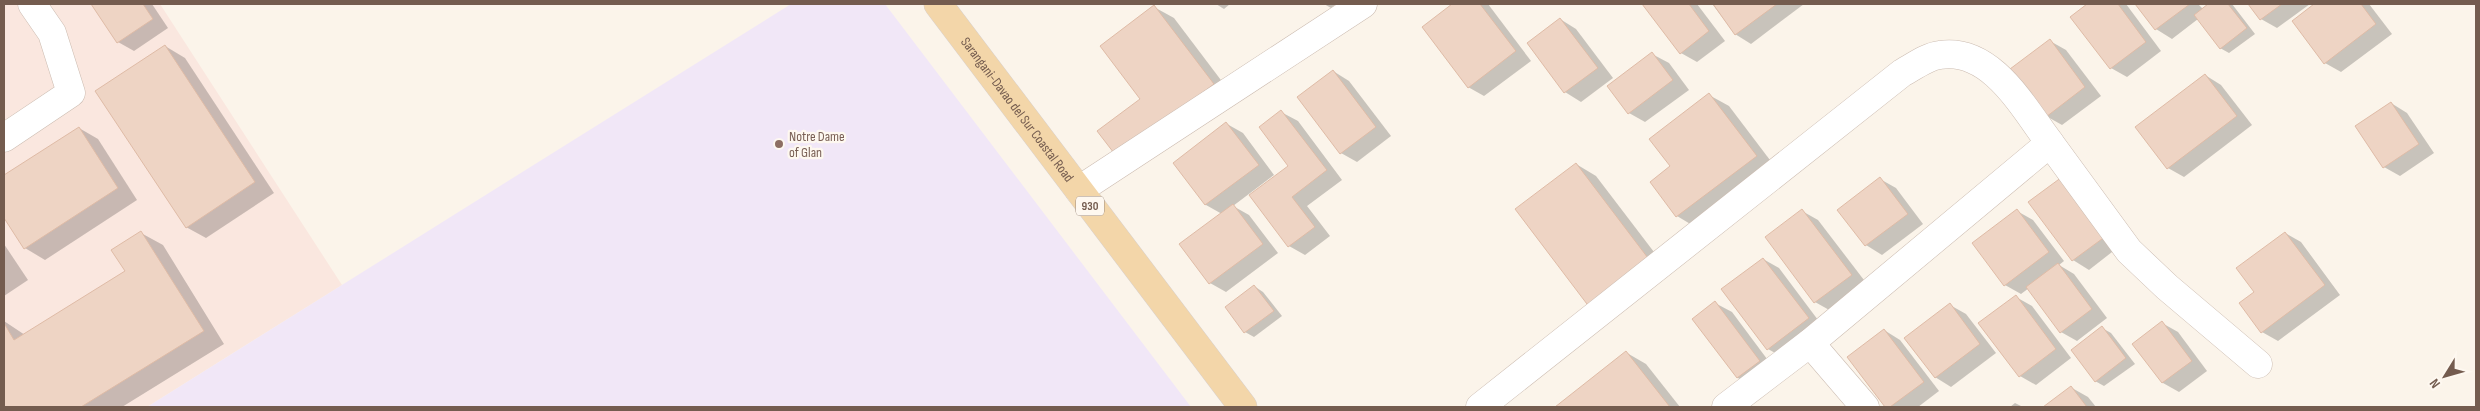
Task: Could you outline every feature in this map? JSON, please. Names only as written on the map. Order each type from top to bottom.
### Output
[{"type":"main road","name":"Sarangani-Davao del Sur Coastal Road","points":[[938,4],[1243,407]]},
{"type":"street","points":[[4,138],[71,92],[52,33],[32,4]]},
{"type":"street","points":[[1079,190],[1363,4]]},
{"type":"street","points":[[1480,407],[1902,72],[1940,54],[1966,56],[1985,66],[2003,80],[2129,251],[2167,287],[2258,364]]},
{"type":"street","points":[[1726,407],[1810,343],[2050,143]]},
{"type":"street","points":[[1810,343],[1865,407]]},
{"type":"shaded area","points":[[4,4],[160,4],[342,285],[147,407],[4,407]]},
{"type":"shaded area","name":"Notre Dame of Glan","points":[[791,4],[885,4],[1191,407],[147,407]]},
{"type":"building","points":[[91,4],[143,4],[153,19],[117,43]]},
{"type":"building","points":[[1452,4],[1480,4],[1516,51],[1468,88],[1422,27]]},
{"type":"building","points":[[1642,4],[1689,4],[1709,31],[1680,54]]},
{"type":"building","points":[[1713,4],[1777,4],[1735,35]]},
{"type":"building","points":[[2087,4],[2118,4],[2146,42],[2110,69],[2070,17]]},
{"type":"building","points":[[2135,4],[2190,4],[2155,30]]},
{"type":"building","points":[[2208,4],[2228,4],[2247,28],[2220,49],[2194,15]]},
{"type":"building","points":[[2248,4],[2282,4],[2260,20]]},
{"type":"building","points":[[2314,4],[2361,4],[2376,24],[2324,64],[2292,21]]},
{"type":"building","points":[[1154,5],[1214,84],[1117,157],[1097,131],[1140,99],[1100,46]]},
{"type":"building","points":[[1560,18],[1598,68],[1564,93],[1527,43]]},
{"type":"building","points":[[2050,39],[2085,87],[2046,117],[2010,69]]},
{"type":"building","points":[[165,45],[255,182],[186,228],[95,91]]},
{"type":"building","points":[[1652,52],[1673,80],[1628,114],[1607,86]]},
{"type":"building","points":[[1333,70],[1376,127],[1340,154],[1297,97]]},
{"type":"building","points":[[2205,74],[2237,116],[2167,169],[2135,127]]},
{"type":"building","points":[[1709,93],[1757,156],[1676,217],[1650,182],[1670,166],[1649,139]]},
{"type":"building","points":[[2391,102],[2419,144],[2383,168],[2355,126]]},
{"type":"building","points":[[1281,110],[1327,170],[1292,197],[1315,227],[1288,247],[1249,195],[1288,166],[1259,127]]},
{"type":"building","points":[[1226,122],[1259,165],[1205,205],[1173,163]]},
{"type":"building","points":[[79,127],[118,188],[24,249],[4,218],[4,175]]},
{"type":"building","points":[[1576,163],[1651,262],[1590,308],[1515,209]]},
{"type":"building","points":[[1880,177],[1908,214],[1865,246],[1837,210]]},
{"type":"building","points":[[2062,177],[2106,236],[2072,261],[2028,202]]},
{"type":"building","points":[[1233,204],[1263,244],[1209,284],[1179,244]]},
{"type":"building","points":[[1802,209],[1852,275],[1814,303],[1765,237]]},
{"type":"building","points":[[2017,209],[2049,252],[2004,286],[1972,243]]},
{"type":"building","points":[[141,231],[204,331],[81,407],[4,407],[4,323],[14,340],[125,271],[111,250]]},
{"type":"building","points":[[2285,232],[2325,285],[2261,333],[2239,303],[2254,292],[2236,268]]},
{"type":"building","points":[[1763,258],[1809,318],[1767,350],[1721,289]]},
{"type":"building","points":[[2058,263],[2092,309],[2060,333],[2026,287]]},
{"type":"building","points":[[1254,285],[1274,311],[1244,333],[1225,307]]},
{"type":"building","points":[[2016,295],[2056,349],[2019,377],[1978,323]]},
{"type":"building","points":[[1715,301],[1760,361],[1737,378],[1692,319]]},
{"type":"building","points":[[1950,303],[1980,344],[1935,378],[1904,338]]},
{"type":"building","points":[[2162,321],[2192,361],[2162,383],[2132,344]]},
{"type":"building","points":[[2102,326],[2126,358],[2095,382],[2071,350]]},
{"type":"building","points":[[1884,329],[1924,382],[1890,407],[1885,407],[1847,357]]},
{"type":"building","points":[[1626,351],[1670,407],[1555,407]]},
{"type":"building","points":[[2071,386],[2087,407],[2043,407]]},
{"type":"place","name":"Notre Dame of Glan","points":[[779,144]]}]
